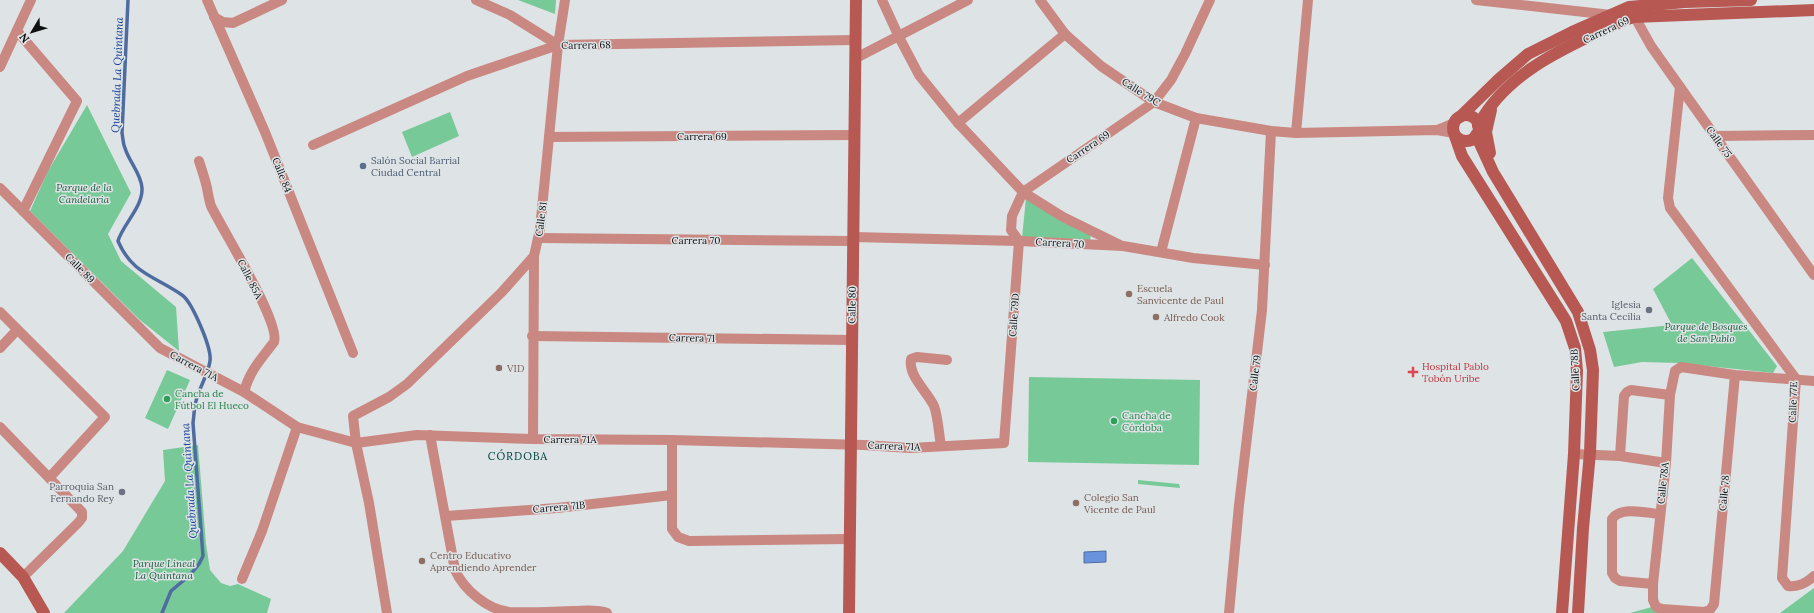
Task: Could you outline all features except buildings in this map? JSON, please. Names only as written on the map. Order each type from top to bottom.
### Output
[{"type":"main road","name":"Calle 80","points":[[850,612],[849,539],[856,0]]},
{"type":"main road","name":"Carrera 69","points":[[1456,127],[1499,79],[1528,54],[1611,15],[1685,2],[1751,0]]},
{"type":"main road","name":"Carrera 69","points":[[1477,130],[1486,110],[1516,79],[1539,63],[1624,20],[1632,12],[1814,10]]},
{"type":"main road","points":[[1493,172],[1486,132],[1488,120],[1496,98]]},
{"type":"main road","points":[[1471,117],[1477,130],[1468,141],[1461,140],[1456,127],[1471,117]]},
{"type":"main road","name":"Calle 78B","points":[[1456,127],[1462,156],[1566,321],[1575,348],[1577,372],[1574,454],[1562,607]]},
{"type":"main road","name":"Calle 78B","points":[[1477,130],[1493,172],[1578,312],[1585,330],[1593,370],[1590,453],[1583,528],[1578,613]]},
{"type":"main road","points":[[1570,497],[1579,504],[1583,528]]},
{"type":"main road","points":[[0,553],[23,577],[44,613]]},
{"type":"main road","points":[[1555,613],[1562,607]]},
{"type":"street","points":[[0,67],[31,0]]},
{"type":"street","name":"Calle 84","points":[[207,0],[265,132],[353,353]]},
{"type":"street","points":[[214,17],[223,22],[233,23],[282,0]]},
{"type":"street","points":[[476,0],[510,15],[558,46]]},
{"type":"street","name":"Calle 81","points":[[533,439],[532,336],[534,256],[539,238],[558,46],[565,0]]},
{"type":"street","points":[[882,0],[899,38],[919,75],[958,123],[1023,192],[1063,217],[1124,246]]},
{"type":"street","points":[[856,58],[899,38],[968,0]]},
{"type":"street","name":"Calle 79C","points":[[1040,0],[1065,34],[1100,66],[1154,102],[1196,118],[1271,131]]},
{"type":"street","name":"Carrera 69","points":[[1023,192],[1154,102],[1171,80],[1210,0]]},
{"type":"street","points":[[1296,133],[1308,0]]},
{"type":"street","points":[[1476,0],[1611,15]]},
{"type":"street","name":"Calle 75","points":[[1632,12],[1651,46],[1814,275]]},
{"type":"street","points":[[17,31],[77,102],[22,211]]},
{"type":"street","points":[[958,123],[1065,34]]},
{"type":"street","name":"Carrera 68","points":[[313,145],[467,76],[558,46],[855,40]]},
{"type":"street","name":"Calle 77E","points":[[1680,87],[1668,198],[1670,208],[1796,379],[1782,578],[1788,586],[1797,587],[1814,576]]},
{"type":"street","points":[[1161,252],[1196,118]]},
{"type":"street","name":"Carrera 69","points":[[1271,131],[1296,133],[1437,130],[1456,127]]},
{"type":"street","name":"Calle 79","points":[[1229,613],[1239,505],[1258,346],[1265,265],[1271,131]]},
{"type":"street","name":"Carrera 69","points":[[549,137],[855,135]]},
{"type":"street","points":[[1715,136],[1814,135]]},
{"type":"street","name":"Calle 85A","points":[[199,161],[210,204],[224,231],[236,249],[269,314],[276,338],[253,368],[247,380],[244,392]]},
{"type":"street","name":"Calle 89","points":[[0,188],[160,348]]},
{"type":"street","name":"Calle 79D","points":[[1004,444],[1019,241],[1011,230],[1012,216],[1023,192]]},
{"type":"street","name":"Carrera 70","points":[[539,238],[1019,241],[1124,246],[1193,258],[1265,265]]},
{"type":"street","points":[[387,613],[370,511],[356,443],[353,416],[389,398],[408,384],[501,293],[534,256]]},
{"type":"street","points":[[0,312],[105,417],[50,477]]},
{"type":"street","points":[[0,348],[17,330]]},
{"type":"street","name":"Carrera 71","points":[[532,336],[852,340]]},
{"type":"street","name":"Carrera 71A","points":[[160,348],[244,392],[297,427],[356,443],[417,435],[430,435],[533,439],[672,440],[910,448],[1004,444]]},
{"type":"street","points":[[942,446],[934,407],[916,379],[910,363],[911,359],[917,357],[947,360]]},
{"type":"street","name":"Calle 78A","points":[[1653,600],[1653,584],[1666,463],[1670,395],[1675,371],[1681,367],[1735,375]]},
{"type":"street","points":[[1735,375],[1814,381]]},
{"type":"street","name":"Calle 78","points":[[1653,600],[1656,606],[1662,609],[1704,612],[1710,610],[1714,604],[1735,375]]},
{"type":"street","points":[[1620,456],[1624,396],[1627,392],[1631,390],[1670,395]]},
{"type":"street","points":[[0,427],[50,477],[82,512],[82,518],[53,549],[23,577]]},
{"type":"street","points":[[242,579],[262,531],[297,427]]},
{"type":"street","points":[[430,435],[455,570],[461,582],[469,592],[488,604],[507,612],[586,610],[607,613]]},
{"type":"street","points":[[672,440],[672,530],[678,537],[689,541],[849,539]]},
{"type":"street","points":[[1574,454],[1590,453],[1666,463]]},
{"type":"street","name":"Carrera 71B","points":[[446,516],[557,508],[672,495]]},
{"type":"street","points":[[1653,584],[1620,581],[1615,578],[1612,573],[1612,519],[1615,515],[1623,512],[1660,514]]},
{"type":"green space","points":[[518,0],[556,0],[555,14]]},
{"type":"green space","name":"Parque de la Candelaria","points":[[87,105],[131,193],[108,234],[121,261],[176,307],[179,351],[140,320],[30,211],[48,171]]},
{"type":"green space","points":[[450,112],[459,136],[412,157],[402,132]]},
{"type":"green space","points":[[1026,198],[1091,234],[1090,241],[1022,238]]},
{"type":"green space","name":"Parque de Bosques de San Pablo","points":[[1692,258],[1777,366],[1773,373],[1679,363],[1642,362],[1614,367],[1603,332],[1672,325],[1653,289]]},
{"type":"green space","name":"Cancha de Fútbol El Hueco","points":[[167,370],[190,380],[168,429],[145,418]]},
{"type":"green space","name":"Cancha de Córdoba","points":[[1029,377],[1200,380],[1199,465],[1028,462]]},
{"type":"green space","name":"Parque Lineal La Quintana","points":[[198,445],[206,544],[210,570],[221,583],[230,586],[238,584],[271,599],[267,613],[64,613],[123,551],[165,481],[163,450]]},
{"type":"green space","points":[[1138,480],[1179,484],[1180,488],[1138,484]]},
{"type":"green space","points":[[1814,588],[1814,613],[1780,613]]},
{"type":"green space","points":[[1652,607],[1695,613],[1630,613]]},
{"type":"water","points":[[1106,551],[1106,562],[1084,563],[1084,552]]},
{"type":"waterway","name":"Quebrada La Quintana","points":[[128,0],[122,133],[124,146],[137,172],[142,188],[136,209],[118,241],[130,261],[137,268],[182,295],[186,299],[191,306],[205,336],[210,355],[209,366],[197,396],[193,423],[203,556],[199,564],[190,575],[171,591],[162,613]]},
{"type":"place","name":"Salón Social Barrial Ciudad Central","points":[[363,166]]},
{"type":"place","name":"Escuela Sanvicente de Paul","points":[[1129,294]]},
{"type":"place","name":"Iglesia Santa Cecilia","points":[[1649,310]]},
{"type":"place","name":"Alfredo Cook","points":[[1156,317]]},
{"type":"place","name":"VID","points":[[499,368]]},
{"type":"place","name":"Hospital Pablo Tobón Uribe","points":[[1413,372]]},
{"type":"place","name":"Cancha de Fútbol El Hueco","points":[[167,399]]},
{"type":"place","name":"Cancha de Córdoba","points":[[1114,421]]},
{"type":"place","name":"Parroquia San Fernando Rey","points":[[122,492]]},
{"type":"place","name":"Colegio San Vicente de Paul","points":[[1076,503]]},
{"type":"place","name":"Centro Educativo Aprendiendo Aprender","points":[[422,561]]},
{"type":"district","name":"CÓRDOBA","points":[[518,456]]}]
